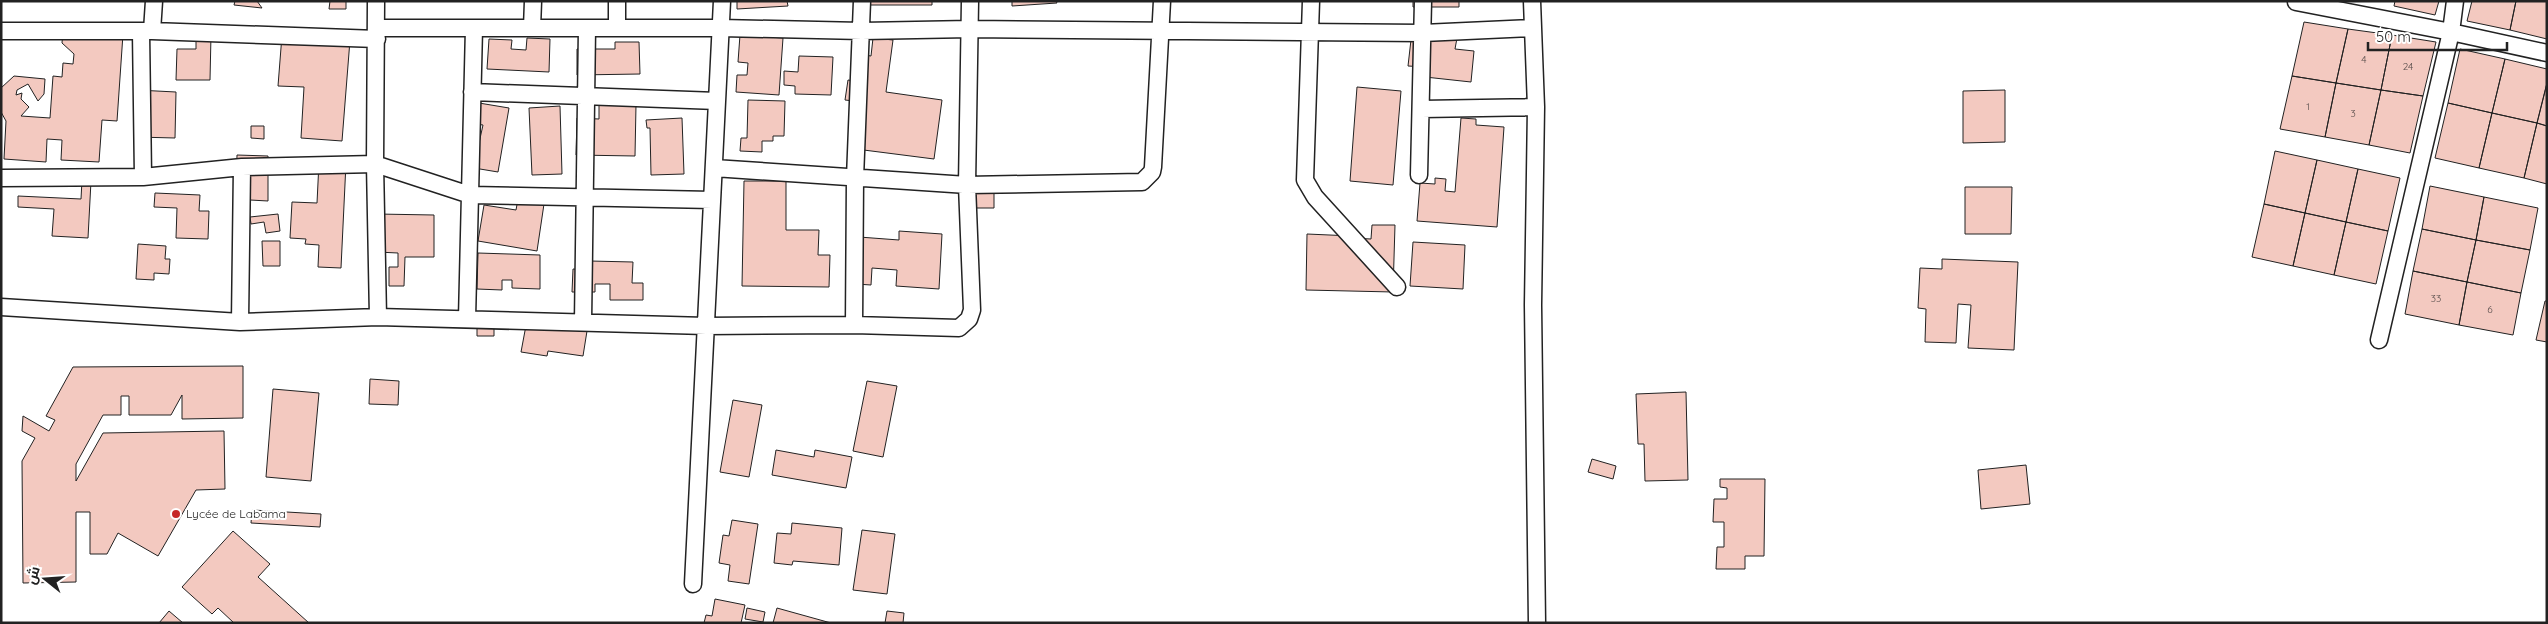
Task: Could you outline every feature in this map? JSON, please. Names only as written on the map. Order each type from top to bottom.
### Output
[{"type":"street","points":[[143,177],[147,32],[154,1]]},
{"type":"street","points":[[376,1],[375,164],[378,317]]},
{"type":"street","points":[[532,28],[533,1]]},
{"type":"street","points":[[617,1],[617,28]]},
{"type":"street","points":[[693,584],[722,1]]},
{"type":"street","points":[[854,325],[855,178],[862,1]]},
{"type":"street","points":[[1,307],[240,322],[378,317],[706,326],[854,325],[960,328],[965,325],[972,310],[968,186],[970,1]]},
{"type":"street","points":[[714,168],[968,186],[1142,182],[1149,176],[1153,167],[1162,1]]},
{"type":"street","points":[[1311,1],[1305,180],[1308,188],[1397,287]]},
{"type":"street","points":[[1419,175],[1423,1]]},
{"type":"street","points":[[1532,1],[1536,107],[1533,305],[1537,623]]},
{"type":"street","points":[[2378,340],[2451,32],[2455,1]]},
{"type":"street","points":[[2296,2],[2547,53]]},
{"type":"street","points":[[1,31],[377,33],[474,28],[721,28],[862,31],[970,29],[1422,33],[1533,28]]},
{"type":"street","points":[[467,319],[474,28]]},
{"type":"street","points":[[583,322],[587,28]]},
{"type":"street","points":[[472,92],[717,101]]},
{"type":"street","points":[[1422,109],[1536,107]]},
{"type":"street","points":[[1,178],[143,177],[242,167],[375,164],[470,194],[712,200]]},
{"type":"street","points":[[240,322],[242,167]]},
{"type":"building","points":[[235,1],[257,1],[262,8],[234,5]]},
{"type":"building","points":[[330,1],[346,1],[346,9],[329,9]]},
{"type":"building","points":[[737,1],[787,1],[788,6],[737,9]]},
{"type":"building","points":[[864,1],[932,1],[932,5],[863,5]]},
{"type":"building","points":[[1012,1],[1056,1],[1057,3],[1012,6]]},
{"type":"building","points":[[1413,1],[1459,1],[1459,7],[1413,7]]},
{"type":"building","points":[[2395,1],[2439,1],[2435,15],[2394,6]]},
{"type":"building","points":[[2472,1],[2516,1],[2510,30],[2467,21]]},
{"type":"building","points":[[2516,1],[2547,1],[2547,39],[2510,30]]},
{"type":"building","points":[[2304,22],[2348,29],[2336,83],[2292,76]]},
{"type":"building","points":[[2348,29],[2392,35],[2381,90],[2336,83]]},
{"type":"building","points":[[63,30],[123,34],[117,121],[102,120],[99,162],[61,160],[62,140],[47,139],[46,162],[4,159],[6,121],[1,112],[1,88],[14,76],[45,79],[44,94],[38,101],[28,84],[17,90],[16,95],[22,93],[21,99],[29,107],[21,116],[50,118],[53,76],[62,77],[63,63],[73,64],[74,54],[62,43]]},
{"type":"building","points":[[1412,31],[1457,38],[1455,49],[1474,51],[1471,82],[1425,77],[1426,67],[1408,66]]},
{"type":"building","points":[[196,35],[211,35],[210,80],[176,80],[177,49],[196,49]]},
{"type":"building","points":[[282,35],[350,40],[342,141],[301,138],[304,87],[278,86]]},
{"type":"building","points":[[740,35],[783,38],[779,95],[736,92],[737,75],[747,75],[748,63],[738,62]]},
{"type":"building","points":[[2392,35],[2436,42],[2423,96],[2381,90]]},
{"type":"building","points":[[527,38],[550,39],[549,72],[487,69],[489,39],[512,40],[511,49],[526,50]]},
{"type":"building","points":[[873,38],[893,40],[886,92],[942,100],[934,159],[848,148],[854,101],[845,100],[848,80],[855,81],[858,54],[871,56]]},
{"type":"building","points":[[615,42],[639,42],[640,74],[577,75],[577,49],[615,49]]},
{"type":"building","points":[[2460,49],[2505,59],[2492,113],[2448,103]]},
{"type":"building","points":[[799,56],[833,57],[831,95],[795,94],[795,86],[784,85],[784,71],[798,72]]},
{"type":"building","points":[[2505,59],[2547,69],[2547,83],[2537,123],[2492,113]]},
{"type":"building","points":[[2292,76],[2336,83],[2325,137],[2280,129]]},
{"type":"building","points":[[2336,83],[2381,90],[2369,145],[2325,137]]},
{"type":"building","points":[[2547,83],[2547,126],[2537,123]]},
{"type":"building","points":[[1357,87],[1401,91],[1393,185],[1350,181]]},
{"type":"building","points":[[137,90],[176,92],[175,138],[136,137]]},
{"type":"building","points":[[2005,90],[2005,142],[1963,143],[1963,91]]},
{"type":"building","points":[[2381,90],[2423,96],[2410,153],[2369,145]]},
{"type":"building","points":[[748,100],[785,101],[784,136],[773,136],[773,141],[762,141],[762,152],[740,151],[741,138],[747,138]]},
{"type":"building","points":[[473,102],[509,108],[498,172],[468,167],[473,142],[479,143],[483,125],[469,123]]},
{"type":"building","points":[[2448,103],[2492,113],[2479,168],[2435,158]]},
{"type":"building","points":[[599,104],[636,105],[635,156],[576,155],[577,118],[599,119]]},
{"type":"building","points":[[560,106],[562,174],[532,175],[529,108]]},
{"type":"building","points":[[2492,113],[2537,123],[2524,178],[2479,168]]},
{"type":"building","points":[[682,118],[684,174],[651,175],[650,128],[647,128],[646,120]]},
{"type":"building","points":[[1461,118],[1476,119],[1476,125],[1504,127],[1497,227],[1417,221],[1420,183],[1435,184],[1435,178],[1446,179],[1445,191],[1455,192]]},
{"type":"building","points":[[2537,123],[2547,126],[2547,184],[2524,178]]},
{"type":"building","points":[[251,126],[264,126],[264,139],[251,138]]},
{"type":"building","points":[[2275,151],[2317,160],[2305,213],[2264,204]]},
{"type":"building","points":[[237,155],[268,156],[268,201],[250,200],[250,192],[236,191]]},
{"type":"building","points":[[2317,160],[2358,169],[2346,222],[2305,213]]},
{"type":"building","points":[[319,162],[346,163],[341,268],[318,267],[319,245],[305,244],[306,239],[290,238],[292,202],[317,203]]},
{"type":"building","points":[[2358,169],[2400,178],[2388,231],[2346,222]]},
{"type":"building","points":[[82,180],[91,181],[88,238],[52,236],[54,209],[18,207],[18,196],[81,199]]},
{"type":"building","points":[[744,181],[786,181],[786,230],[819,230],[818,255],[830,255],[829,287],[742,286]]},
{"type":"building","points":[[971,182],[994,182],[994,208],[971,208]]},
{"type":"building","points":[[2430,186],[2484,197],[2476,240],[2422,229]]},
{"type":"building","points":[[1965,187],[2012,187],[2011,234],[1965,234]]},
{"type":"building","points":[[155,193],[200,195],[199,211],[209,211],[208,239],[176,238],[177,208],[154,207]]},
{"type":"building","points":[[2484,197],[2538,208],[2530,250],[2476,240]]},
{"type":"building","points":[[518,199],[544,204],[537,251],[478,241],[484,205],[516,210]]},
{"type":"building","points":[[2264,204],[2305,213],[2293,266],[2252,257]]},
{"type":"building","points":[[2305,213],[2346,222],[2334,275],[2293,266]]},
{"type":"building","points":[[278,214],[280,231],[266,233],[264,222],[251,224],[250,217]]},
{"type":"building","points":[[377,214],[434,215],[434,257],[405,257],[404,286],[389,286],[389,267],[398,267],[398,253],[377,252]]},
{"type":"building","points":[[2346,222],[2388,231],[2376,284],[2334,275]]},
{"type":"building","points":[[1372,225],[1395,225],[1393,292],[1306,290],[1307,234],[1352,236],[1351,238],[1371,239]]},
{"type":"building","points":[[2422,229],[2476,240],[2467,282],[2413,271]]},
{"type":"building","points":[[899,231],[942,234],[939,289],[896,286],[897,270],[872,268],[871,285],[856,284],[859,237],[899,240]]},
{"type":"building","points":[[2476,240],[2530,250],[2521,293],[2467,282]]},
{"type":"building","points":[[262,241],[280,241],[280,266],[263,266]]},
{"type":"building","points":[[1413,242],[1465,245],[1463,289],[1410,286]]},
{"type":"building","points":[[138,244],[166,246],[165,259],[170,259],[169,274],[154,273],[154,280],[136,279]]},
{"type":"building","points":[[478,253],[540,255],[540,289],[512,288],[512,280],[502,280],[502,290],[477,289]]},
{"type":"building","points":[[1942,259],[2018,262],[2014,350],[1968,348],[1971,305],[1958,304],[1956,343],[1925,342],[1926,309],[1918,308],[1920,268],[1942,269]]},
{"type":"building","points":[[590,261],[633,262],[632,283],[643,283],[643,300],[610,300],[610,284],[595,284],[595,292],[572,292],[573,269],[590,270]]},
{"type":"building","points":[[2413,271],[2467,282],[2459,325],[2405,314]]},
{"type":"building","points":[[2467,282],[2521,293],[2513,335],[2459,325]]},
{"type":"building","points":[[2545,301],[2547,301],[2547,342],[2536,340]]},
{"type":"building","points":[[477,320],[494,321],[494,336],[477,336]]},
{"type":"building","points":[[527,320],[587,331],[583,356],[548,351],[547,356],[521,352]]},
{"type":"building","points":[[243,366],[243,418],[182,419],[182,395],[171,415],[129,415],[129,396],[121,396],[121,415],[103,415],[76,464],[76,481],[103,433],[224,431],[225,489],[196,490],[158,556],[118,533],[107,554],[90,554],[90,512],[76,512],[76,582],[23,583],[22,461],[35,438],[22,431],[23,416],[49,431],[55,420],[46,416],[73,367]]},
{"type":"building","points":[[370,379],[399,381],[398,405],[369,404]]},
{"type":"building","points":[[867,381],[897,386],[883,457],[853,451]]},
{"type":"building","points":[[273,389],[319,393],[311,481],[266,477]]},
{"type":"building","points":[[1686,392],[1688,480],[1645,481],[1644,444],[1638,444],[1636,394]]},
{"type":"building","points":[[733,400],[762,405],[749,477],[720,472]]},
{"type":"building","points":[[776,450],[814,457],[815,450],[852,457],[846,488],[772,475]]},
{"type":"building","points":[[1592,459],[1616,466],[1613,479],[1588,472]]},
{"type":"building","points":[[2026,465],[2030,504],[1981,509],[1978,470]]},
{"type":"building","points":[[1720,479],[1765,479],[1764,556],[1745,556],[1745,569],[1716,569],[1717,547],[1724,547],[1724,522],[1713,522],[1714,499],[1727,499],[1727,488],[1720,487]]},
{"type":"building","points":[[252,510],[321,514],[320,527],[251,523]]},
{"type":"building","points":[[732,520],[758,524],[749,584],[728,581],[730,565],[719,563],[723,535],[729,536]]},
{"type":"building","points":[[792,523],[842,528],[839,565],[793,561],[792,565],[774,563],[777,533],[791,534]]},
{"type":"building","points":[[862,530],[895,534],[887,594],[853,590]]},
{"type":"building","points":[[233,531],[270,564],[258,577],[309,623],[234,623],[218,608],[212,614],[182,587]]},
{"type":"building","points":[[715,599],[745,605],[741,623],[704,623],[706,615],[712,616]]},
{"type":"building","points":[[747,608],[765,612],[763,622],[745,619]]},
{"type":"building","points":[[777,608],[831,623],[773,623]]},
{"type":"building","points":[[169,611],[183,623],[159,623]]},
{"type":"building","points":[[887,611],[904,613],[903,623],[885,623]]},
{"type":"place","name":"Lycée de Labama","points":[[176,514]]}]
